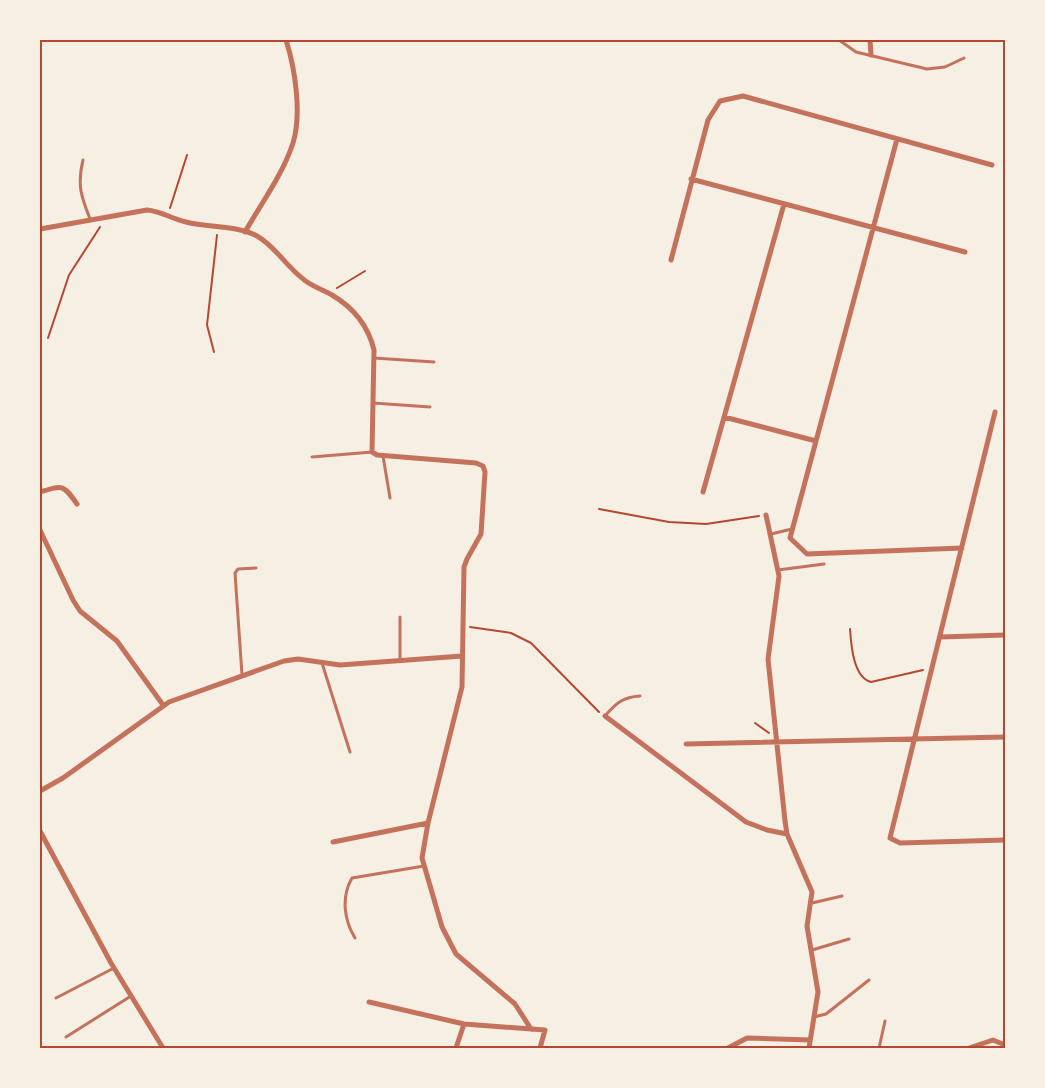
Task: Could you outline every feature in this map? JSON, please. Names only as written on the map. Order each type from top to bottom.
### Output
[{"type":"street","points":[[245,232],[286,160],[293,142],[296,121],[295,74],[286,40]]},
{"type":"street","points":[[870,40],[871,55]]},
{"type":"street","points":[[670,260],[708,120],[720,101],[743,96],[992,165]]},
{"type":"street","points":[[897,139],[790,538],[807,554],[962,548]]},
{"type":"street","points":[[691,179],[965,252]]},
{"type":"street","points":[[703,492],[784,204]]},
{"type":"street","points":[[40,229],[147,210],[159,211],[188,223],[245,232],[266,243],[302,278],[329,293],[355,312],[364,322],[371,336],[374,358],[372,452],[383,456],[476,463],[483,466],[485,472],[481,534],[464,568],[459,703],[428,823],[424,843],[424,866],[442,927],[456,954],[515,1004],[531,1029]]},
{"type":"street","points":[[995,412],[890,838],[900,843],[1005,840]]},
{"type":"street","points":[[724,417],[816,441]]},
{"type":"street","points":[[40,492],[59,486],[64,487],[77,504]]},
{"type":"street","points":[[766,515],[778,570],[778,587],[768,659],[787,834],[810,883],[812,904],[807,920],[818,983],[809,1048]]},
{"type":"street","points":[[40,530],[80,611],[117,641],[163,705]]},
{"type":"street","points":[[940,637],[1005,635]]},
{"type":"street","points":[[40,790],[63,778],[163,705],[284,661],[298,660],[340,665],[462,656]]},
{"type":"street","points":[[605,716],[746,822],[767,830],[787,834]]},
{"type":"street","points":[[686,744],[776,739],[915,739],[1005,736]]},
{"type":"street","points":[[332,842],[428,823]]},
{"type":"street","points":[[40,830],[114,968],[163,1048]]},
{"type":"street","points":[[369,1002],[464,1024],[545,1030],[540,1048]]},
{"type":"street","points":[[456,1048],[464,1024]]},
{"type":"street","points":[[728,1048],[747,1038],[810,1040]]},
{"type":"street","points":[[969,1048],[993,1040],[1005,1045]]},
{"type":"lane","points":[[839,40],[856,52],[927,69],[945,67],[964,58]]},
{"type":"lane","points":[[82,160],[79,177],[80,192],[90,219]]},
{"type":"lane","points":[[374,358],[434,362]]},
{"type":"lane","points":[[372,403],[430,407]]},
{"type":"lane","points":[[312,457],[372,452]]},
{"type":"lane","points":[[383,456],[390,498]]},
{"type":"lane","points":[[769,534],[792,530]]},
{"type":"lane","points":[[778,570],[824,564]]},
{"type":"lane","points":[[242,675],[235,573],[238,568],[256,568]]},
{"type":"lane","points":[[400,617],[400,661]]},
{"type":"lane","points":[[322,664],[350,752]]},
{"type":"lane","points":[[605,716],[619,700],[640,696]]},
{"type":"lane","points":[[355,938],[345,916],[348,884],[352,878],[424,866]]},
{"type":"lane","points":[[812,904],[842,896]]},
{"type":"lane","points":[[812,950],[848,939]]},
{"type":"lane","points":[[56,998],[114,968]]},
{"type":"lane","points":[[814,1017],[826,1014],[869,980]]},
{"type":"lane","points":[[66,1036],[132,996]]},
{"type":"lane","points":[[879,1048],[884,1021]]},
{"type":"path","points":[[168,215],[186,155]]},
{"type":"path","points":[[48,338],[69,274],[107,216]]},
{"type":"path","points":[[214,352],[207,325],[218,228]]},
{"type":"path","points":[[329,293],[366,271]]},
{"type":"path","points":[[600,509],[669,522],[706,524],[766,515]]},
{"type":"path","points":[[463,626],[521,636],[531,643],[605,716]]},
{"type":"path","points":[[850,629],[851,644],[859,670],[868,682],[932,669]]},
{"type":"path","points":[[755,723],[776,739]]}]
